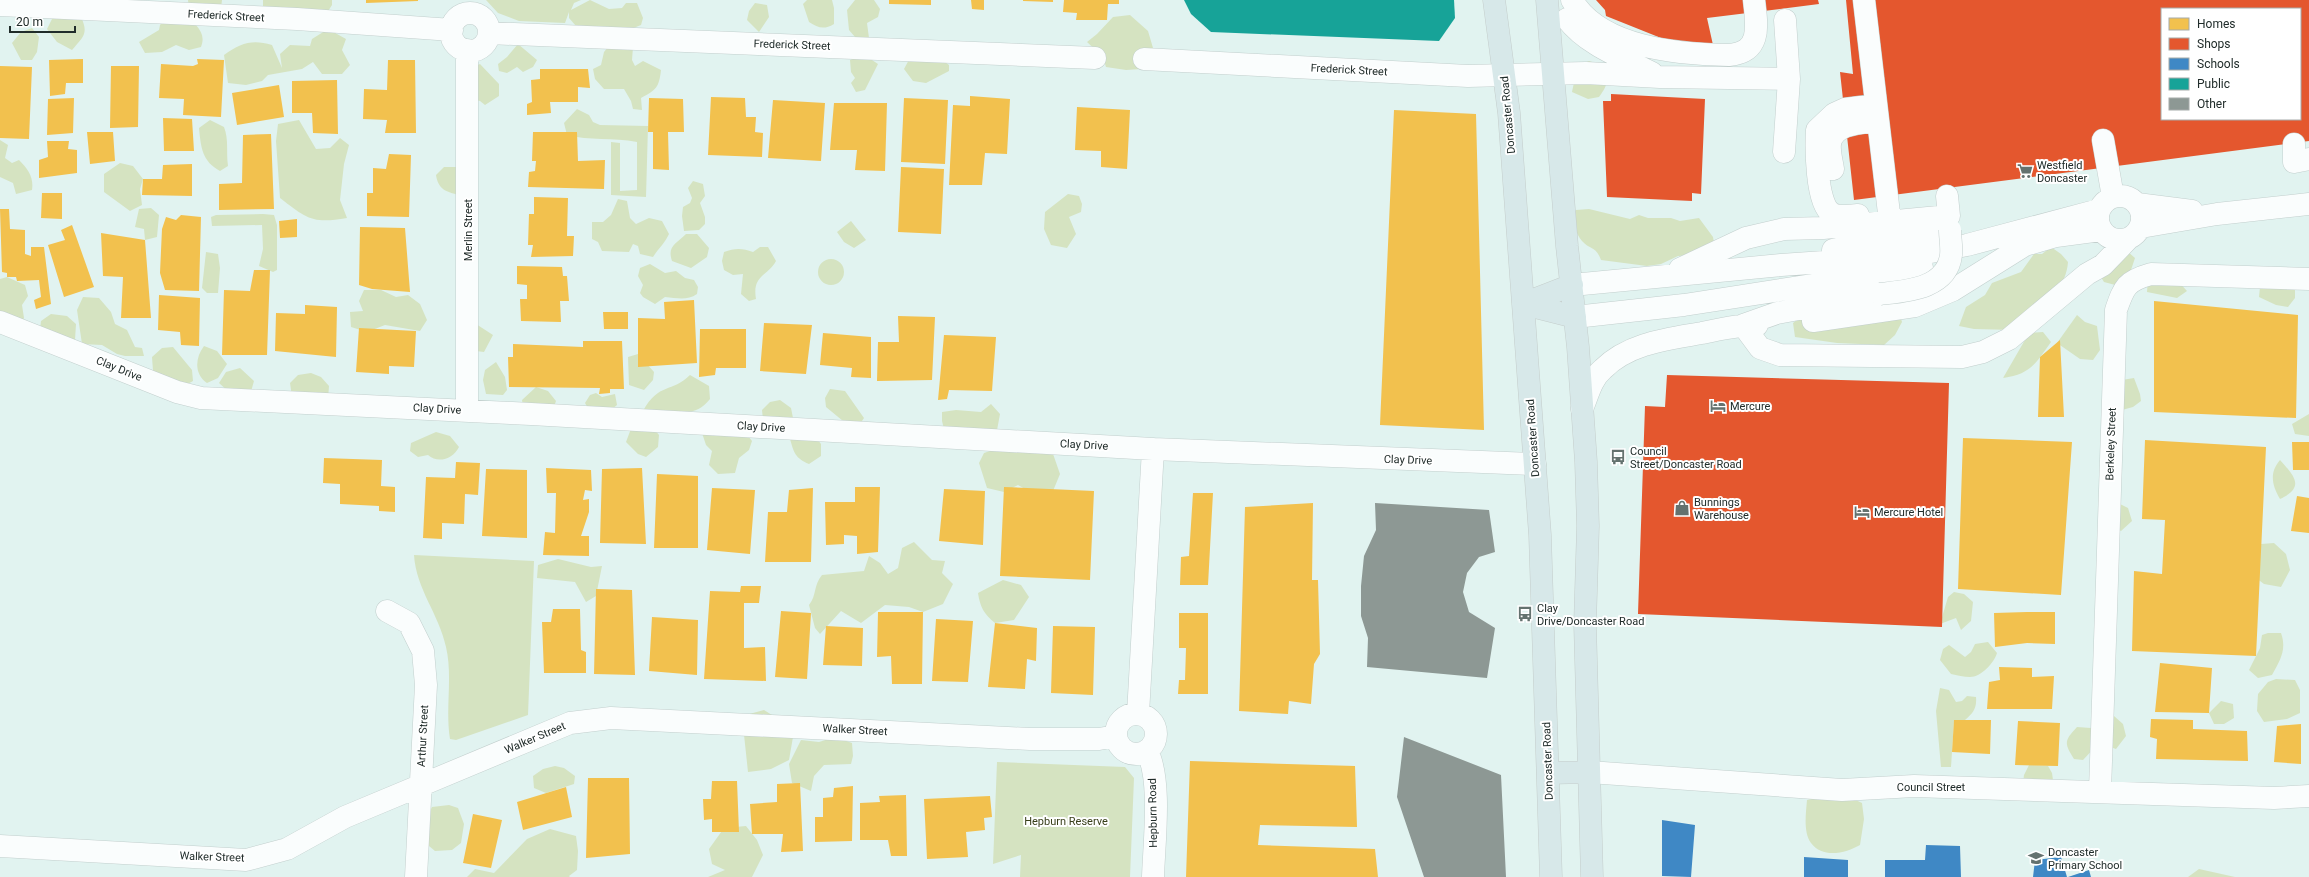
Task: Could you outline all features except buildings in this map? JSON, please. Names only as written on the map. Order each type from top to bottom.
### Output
[{"type":"main road","name":"Doncaster Road","points":[[1494,0],[1505,76],[1535,464],[1544,614],[1551,877]]},
{"type":"main road","points":[[1547,0],[1582,409],[1588,526],[1584,624],[1592,877]]},
{"type":"main road","points":[[1523,304],[1572,285]]},
{"type":"main road","points":[[1523,304],[1575,317]]},
{"type":"main road","points":[[1548,773],[1589,772]]},
{"type":"street","points":[[1554,0],[1570,23],[1605,50],[1660,77]]},
{"type":"street","points":[[1572,0],[1580,12],[1591,21],[1622,38],[1641,45],[1669,51],[1711,55],[1738,54],[1747,50],[1755,38],[1756,21],[1754,0]]},
{"type":"street","points":[[1864,0],[1877,113],[1881,220]]},
{"type":"street","name":"Frederick Street","points":[[0,5],[297,19],[452,30]]},
{"type":"street","points":[[470,6],[486,21],[489,33],[486,44],[480,49],[467,50],[458,47],[454,41],[452,30],[454,20],[470,6]]},
{"type":"street","points":[[1784,152],[1789,79],[1785,20]]},
{"type":"street","name":"Frederick Street","points":[[489,33],[1095,58]]},
{"type":"street","name":"Merlin Street","points":[[467,50],[467,411]]},
{"type":"street","name":"Frederick Street","points":[[1144,59],[1505,76],[1553,73],[1586,73],[1660,77],[1789,79]]},
{"type":"street","points":[[1743,325],[1796,297],[1880,294],[1918,289],[1934,281],[1948,268],[1951,255],[1946,231],[1881,220],[1847,208],[1836,197],[1830,143],[1838,132],[1847,125],[1877,113]]},
{"type":"street","points":[[1743,325],[1760,348],[1780,355],[1810,354],[1962,357],[1983,352],[2010,339],[2087,274],[2103,265],[2119,218],[2103,140]]},
{"type":"street","points":[[1668,275],[1746,238],[1784,229],[1823,228],[1881,220],[1949,216],[1947,196]]},
{"type":"street","points":[[1572,285],[1781,265],[1910,256],[2119,218],[2217,214],[2309,204]]},
{"type":"street","points":[[1575,317],[1684,305],[1979,257],[2119,218]]},
{"type":"street","points":[[1781,265],[1784,261],[1881,220]]},
{"type":"street","points":[[1582,409],[1594,379],[1603,368],[1625,353],[1650,342],[1743,325],[1773,326],[1915,306],[1953,290],[2025,245]]},
{"type":"street","name":"Berkeley Street","points":[[2100,791],[2116,310],[2124,288],[2137,278],[2151,274],[2309,279]]},
{"type":"street","points":[[1684,305],[1777,306]]},
{"type":"street","name":"Clay Drive","points":[[0,322],[177,392],[201,398],[467,411],[1153,449],[1535,464]]},
{"type":"street","points":[[1138,714],[1153,449]]},
{"type":"street","name":"Arthur Street","points":[[387,611],[409,623],[423,651],[426,685],[416,877]]},
{"type":"street","points":[[1138,714],[1150,720],[1156,732],[1152,746],[1147,751],[1134,754],[1127,752],[1118,743],[1116,736],[1116,729],[1124,717],[1138,714]]},
{"type":"street","name":"Walker Street","points":[[0,846],[246,860],[287,849],[346,817],[570,723],[611,718],[1030,738],[1099,739],[1116,736]]},
{"type":"street","name":"Hepburn Road","points":[[1147,751],[1151,759],[1155,793],[1153,877]]},
{"type":"street","name":"Council Street","points":[[1589,772],[1842,790],[1914,786],[2274,798],[2309,796]]},
{"type":"street","name":"Council Street","points":[[2274,798],[2309,811]]},
{"type":"green space","points":[[188,0],[222,0],[220,16],[189,10]]},
{"type":"green space","points":[[263,0],[332,0],[332,5],[325,16],[263,9]]},
{"type":"green space","points":[[486,0],[581,0],[574,3],[571,10],[590,0],[609,9],[622,8],[626,3],[637,3],[643,18],[641,25],[631,29],[622,27],[607,40],[576,26],[569,18],[569,12],[565,23],[519,21],[498,13]]},
{"type":"green space","points":[[807,0],[832,0],[834,8],[834,24],[821,28],[809,22],[803,4]]},
{"type":"green space","points":[[855,0],[874,0],[880,9],[878,17],[867,23],[869,38],[855,37],[849,30],[847,10]]},
{"type":"green space","points":[[755,3],[767,5],[769,17],[759,32],[747,20],[749,11]]},
{"type":"green space","points":[[55,13],[81,17],[85,28],[84,35],[72,50],[57,42],[47,29]]},
{"type":"green space","points":[[184,14],[199,29],[202,37],[201,47],[189,50],[176,45],[162,52],[145,53],[139,42],[159,30],[160,25],[167,17]]},
{"type":"green space","points":[[1130,15],[1148,31],[1153,48],[1141,69],[1126,70],[1106,67],[1103,57],[1087,42],[1113,17]]},
{"type":"green space","points":[[32,28],[39,37],[37,52],[32,60],[21,60],[12,43],[21,32]]},
{"type":"green space","points":[[328,29],[346,39],[342,50],[350,65],[342,74],[322,74],[313,62],[302,69],[268,75],[262,81],[246,85],[228,83],[224,55],[241,45],[258,42],[272,45],[282,68],[280,54],[290,45],[310,46],[312,39]]},
{"type":"green space","points":[[613,41],[633,47],[632,60],[635,66],[643,61],[661,70],[656,88],[641,98],[642,110],[633,109],[631,101],[624,89],[604,89],[595,79],[593,69],[601,65],[604,52]]},
{"type":"green space","points":[[518,44],[537,60],[533,67],[523,72],[517,67],[507,73],[499,71],[498,64],[507,57]]},
{"type":"green space","points":[[860,56],[869,58],[878,64],[865,90],[856,92],[851,83],[855,78],[851,72],[850,60]]},
{"type":"green space","points":[[911,56],[937,56],[949,65],[949,71],[926,83],[913,81],[904,69]]},
{"type":"green space","points":[[1589,61],[1602,65],[1606,78],[1606,85],[1599,97],[1588,99],[1572,92],[1575,78],[1581,66]]},
{"type":"green space","points":[[480,64],[499,84],[499,96],[485,105],[480,101],[466,98],[466,70]]},
{"type":"green space","points":[[577,109],[589,115],[593,122],[600,125],[648,126],[646,197],[611,195],[611,142],[620,143],[620,191],[637,190],[637,142],[584,138],[567,135],[564,123]]},
{"type":"green space","points":[[210,120],[224,127],[226,136],[228,166],[220,171],[209,163],[202,148],[199,128]]},
{"type":"green space","points":[[299,120],[316,149],[330,148],[340,138],[349,145],[344,164],[340,200],[347,218],[318,220],[311,218],[297,211],[280,198],[276,141],[278,124]]},
{"type":"green space","points":[[0,140],[8,145],[5,158],[12,163],[19,160],[28,170],[32,181],[32,190],[16,194],[13,183],[0,177]]},
{"type":"green space","points":[[120,163],[133,166],[143,179],[140,189],[142,205],[130,211],[104,192],[104,174]]},
{"type":"green space","points":[[444,167],[458,167],[459,195],[450,193],[443,189],[439,184],[436,175]]},
{"type":"green space","points":[[693,181],[703,184],[705,196],[700,203],[705,217],[705,224],[699,230],[684,231],[682,216],[683,207],[690,203],[692,198],[688,188]]},
{"type":"green space","points":[[1068,194],[1079,196],[1082,204],[1081,212],[1069,217],[1076,234],[1067,248],[1051,245],[1044,229],[1045,212]]},
{"type":"green space","points":[[618,199],[627,201],[630,218],[636,224],[649,218],[662,221],[669,234],[653,257],[640,254],[638,246],[633,244],[629,252],[602,251],[598,242],[592,239],[592,222],[603,222],[611,215]]},
{"type":"green space","points":[[151,208],[159,215],[157,237],[145,240],[144,229],[135,227],[139,209]]},
{"type":"green space","points":[[1589,209],[1630,219],[1639,215],[1648,218],[1671,218],[1680,221],[1699,218],[1713,237],[1714,243],[1694,255],[1678,256],[1661,264],[1647,266],[1601,260],[1597,252],[1585,244],[1580,238],[1576,232],[1573,221],[1572,214],[1576,210]]},
{"type":"green space","points":[[216,215],[274,215],[277,225],[277,270],[273,272],[259,266],[263,249],[262,225],[212,226],[211,217]]},
{"type":"green space","points":[[851,221],[866,240],[854,248],[844,242],[837,232]]},
{"type":"green space","points":[[686,234],[697,234],[709,248],[707,257],[691,268],[672,261],[671,256],[673,246]]},
{"type":"green space","points":[[760,247],[768,247],[776,261],[758,281],[755,291],[756,299],[749,301],[741,294],[743,274],[733,275],[724,270],[722,261],[724,252],[738,249],[753,252]]},
{"type":"green space","points":[[2051,247],[2061,254],[2068,262],[2062,283],[2056,292],[2040,308],[2014,330],[1974,329],[1959,326],[1966,307],[1985,295],[1992,283],[2021,272],[2034,254],[2042,254]]},
{"type":"green space","points":[[2127,251],[2135,258],[2130,273],[2119,286],[2104,282],[2096,269]]},
{"type":"green space","points":[[206,252],[218,254],[220,268],[218,293],[207,293],[202,288]]},
{"type":"green space","points":[[831,259],[840,263],[844,272],[840,281],[831,285],[822,281],[818,272],[822,263]]},
{"type":"green space","points":[[650,264],[665,273],[676,271],[685,278],[694,280],[698,287],[697,294],[689,298],[665,297],[655,304],[643,297],[640,293],[643,285],[638,276],[640,268]]},
{"type":"green space","points":[[7,277],[25,285],[28,296],[22,305],[24,318],[17,331],[0,327],[0,279]]},
{"type":"green space","points":[[2148,278],[2177,280],[2187,291],[2177,298],[2147,292]]},
{"type":"green space","points":[[2282,283],[2295,290],[2295,298],[2288,307],[2276,305],[2259,297],[2260,287]]},
{"type":"green space","points":[[364,290],[381,290],[396,297],[408,295],[420,304],[427,320],[420,331],[385,325],[367,332],[351,327],[350,312],[363,311],[359,301]]},
{"type":"green space","points":[[83,297],[99,298],[111,312],[115,324],[127,330],[135,347],[142,348],[144,356],[125,356],[117,354],[102,345],[82,344],[77,310]]},
{"type":"green space","points":[[1898,309],[1902,322],[1895,335],[1884,345],[1837,343],[1795,337],[1793,323],[1805,314]]},
{"type":"green space","points":[[51,314],[67,316],[76,324],[75,340],[39,338],[41,321]]},
{"type":"green space","points":[[2077,315],[2085,322],[2097,326],[2100,350],[2093,360],[2080,359],[2057,343]]},
{"type":"green space","points":[[476,324],[493,335],[484,352],[476,351]]},
{"type":"green space","points":[[2043,332],[2051,342],[2032,367],[2020,374],[2003,378],[2029,333]]},
{"type":"green space","points":[[204,346],[217,351],[227,364],[218,378],[207,383],[200,375],[197,366],[199,356]]},
{"type":"green space","points":[[173,347],[192,370],[193,381],[184,386],[153,371],[152,357],[162,348]]},
{"type":"green space","points":[[638,354],[654,372],[653,380],[644,390],[629,385],[628,357]]},
{"type":"green space","points":[[496,362],[505,377],[507,390],[503,395],[486,394],[483,380],[485,370]]},
{"type":"green space","points":[[240,368],[254,381],[250,395],[229,392],[219,383],[226,372]]},
{"type":"green space","points":[[311,373],[321,377],[329,386],[328,399],[292,397],[290,383],[298,375]]},
{"type":"green space","points":[[690,375],[709,386],[710,399],[703,406],[690,412],[675,411],[670,417],[643,411],[649,402],[660,392],[683,381]]},
{"type":"green space","points":[[2134,378],[2141,401],[2133,407],[2122,410],[2122,380]]},
{"type":"green space","points":[[536,387],[548,391],[556,401],[552,412],[523,407],[522,400]]},
{"type":"green space","points":[[830,389],[845,391],[864,418],[860,424],[843,421],[826,407],[825,398]]},
{"type":"green space","points":[[596,393],[602,397],[615,394],[617,405],[611,410],[589,410],[585,403],[590,395]]},
{"type":"green space","points":[[780,400],[791,408],[793,418],[763,420],[762,410],[770,402]]},
{"type":"green space","points":[[991,404],[1000,414],[995,441],[944,429],[942,412],[956,410],[981,412]]},
{"type":"green space","points":[[2309,414],[2309,436],[2295,434],[2292,424]]},
{"type":"green space","points":[[650,424],[659,435],[658,447],[646,457],[638,454],[626,442],[632,426]]},
{"type":"green space","points":[[743,429],[752,441],[749,450],[739,458],[735,473],[718,474],[709,465],[712,451],[706,445],[702,433]]},
{"type":"green space","points":[[436,432],[450,436],[459,447],[453,455],[441,460],[432,458],[428,455],[418,457],[410,451],[411,443]]},
{"type":"green space","points":[[815,436],[821,444],[821,456],[809,464],[798,457],[790,439]]},
{"type":"green space","points":[[1008,445],[1052,451],[1060,474],[1053,491],[1032,493],[1018,485],[1004,492],[987,488],[979,463],[984,453]]},
{"type":"green space","points":[[2280,460],[2293,477],[2295,486],[2288,495],[2280,499],[2275,489],[2273,474]]},
{"type":"green space","points":[[2120,504],[2128,508],[2132,521],[2121,531],[2112,526]]},
{"type":"green space","points":[[914,542],[932,560],[945,561],[942,573],[953,584],[943,604],[923,612],[909,607],[885,605],[861,623],[841,611],[820,634],[815,628],[809,605],[813,598],[817,583],[822,575],[864,571],[869,556],[880,563],[888,574],[898,568],[902,548]]},
{"type":"green space","points":[[2274,543],[2286,554],[2290,570],[2281,587],[2264,584],[2256,578],[2261,544]]},
{"type":"green space","points":[[414,555],[534,561],[528,715],[456,740],[450,739],[448,716],[449,670],[446,647],[443,635],[419,579]]},
{"type":"green space","points":[[558,559],[591,567],[602,566],[596,596],[586,602],[575,582],[537,578],[538,565]]},
{"type":"green space","points":[[1003,580],[1021,585],[1029,597],[1014,620],[995,623],[983,610],[978,593]]},
{"type":"green space","points":[[1954,592],[1964,594],[1973,602],[1971,621],[1961,630],[1956,618],[1940,624],[1948,597]]},
{"type":"green space","points":[[2268,633],[2281,633],[2283,639],[2282,655],[2272,675],[2258,678],[2249,670],[2260,648],[2262,635]]},
{"type":"green space","points":[[1988,642],[1997,653],[1993,661],[1983,672],[1978,675],[1965,677],[1951,674],[1940,660],[1943,649],[1949,645],[1965,657],[1971,652],[1975,644]]},
{"type":"green space","points":[[2276,679],[2295,680],[2300,690],[2300,713],[2287,719],[2264,722],[2257,711],[2258,694],[2268,682]]},
{"type":"green space","points":[[1940,688],[1949,690],[1956,702],[1962,701],[1967,696],[1976,697],[1974,710],[1970,715],[1965,720],[1954,721],[1951,767],[1941,767],[1936,711]]},
{"type":"green space","points":[[2221,701],[2233,704],[2234,718],[2224,724],[2214,724],[2209,713]]},
{"type":"green space","points":[[764,710],[783,722],[793,737],[789,760],[771,769],[748,772],[742,716]]},
{"type":"green space","points":[[2114,716],[2123,724],[2126,736],[2116,749],[2107,746],[2107,726]]},
{"type":"green space","points":[[2077,727],[2091,728],[2097,745],[2083,760],[2074,759],[2067,746],[2068,739]]},
{"type":"green space","points":[[835,737],[852,743],[853,756],[851,764],[824,765],[814,776],[811,791],[792,783],[789,764],[801,740],[819,742]]},
{"type":"green space","name":"Hepburn Reserve","points":[[997,762],[1125,767],[1134,778],[1130,877],[1020,877],[1021,855],[993,864]]},
{"type":"green space","points":[[2029,765],[2048,766],[2052,773],[2053,780],[2023,783],[2024,775]]},
{"type":"green space","points":[[555,766],[564,768],[575,776],[574,784],[546,793],[534,788],[533,776],[543,769]]},
{"type":"green space","points":[[1841,793],[1862,803],[1864,819],[1860,845],[1842,852],[1828,853],[1816,848],[1808,839],[1806,822],[1807,800]]},
{"type":"green space","points":[[449,805],[458,808],[464,824],[461,843],[452,850],[435,851],[423,841],[424,823],[432,807]]},
{"type":"green space","points":[[746,826],[757,840],[763,855],[752,877],[708,877],[725,870],[712,864],[709,849],[724,828]]},
{"type":"green space","points":[[550,829],[576,836],[578,851],[577,870],[569,876],[570,877],[467,877],[475,869],[494,873],[527,839]]},
{"type":"green space","points":[[2199,869],[2235,877],[2188,877]]},
{"type":"place","name":"Westfield Doncaster","points":[[2025,171]]},
{"type":"place","name":"Mercure","points":[[1718,406]]},
{"type":"place","name":"Council Street/Doncaster Road","points":[[1618,457]]},
{"type":"place","name":"Bunnings Warehouse","points":[[1682,508]]},
{"type":"place","name":"Mercure Hotel","points":[[1862,512]]},
{"type":"place","name":"Clay Drive/Doncaster Road","points":[[1525,614]]},
{"type":"place","name":"Doncaster Primary School","points":[[2036,858]]}]
